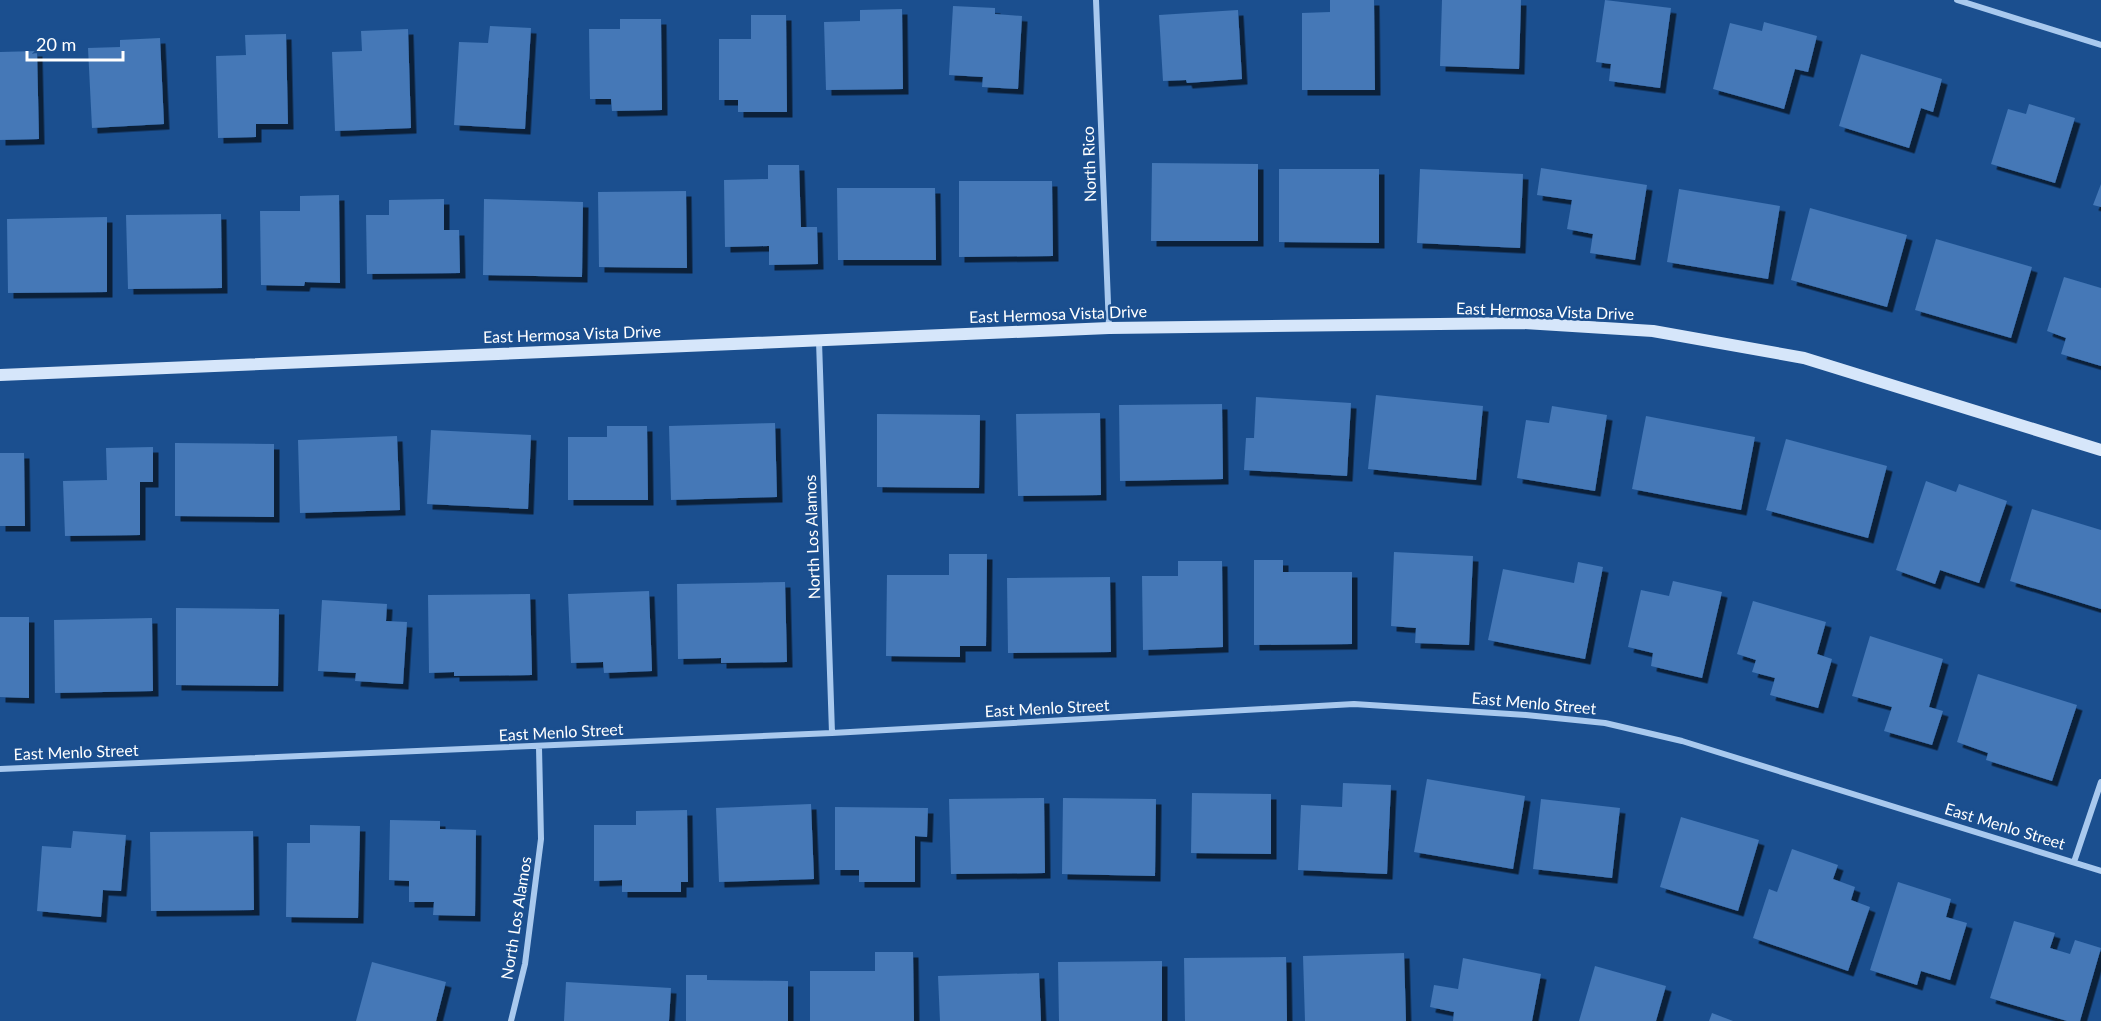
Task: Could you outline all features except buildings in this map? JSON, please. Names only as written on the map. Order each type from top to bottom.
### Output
[{"type":"street","name":"North Rico","points":[[1096,0],[1109,328]]},
{"type":"street","points":[[1957,0],[2101,45]]},
{"type":"street","name":"East Hermosa Vista Drive","points":[[0,375],[1109,328],[1523,323],[1653,331],[1804,358],[2101,450]]},
{"type":"street","name":"North Los Alamos","points":[[819,340],[832,733]]},
{"type":"street","name":"East Menlo Street","points":[[0,769],[832,733],[1354,704],[1526,715],[1605,723],[1682,741],[2101,871]]},
{"type":"street","name":"North Los Alamos","points":[[512,1021],[525,964],[541,840],[539,747]]},
{"type":"street","points":[[2074,862],[2101,782]]}]
